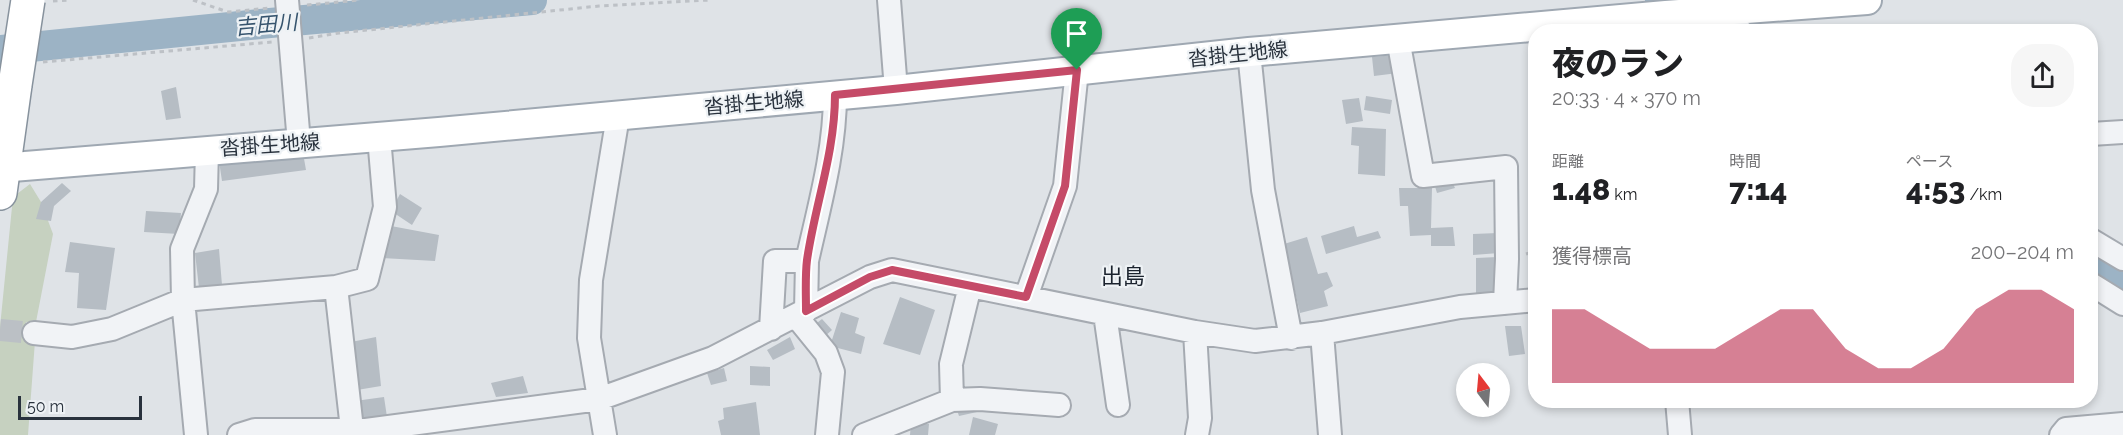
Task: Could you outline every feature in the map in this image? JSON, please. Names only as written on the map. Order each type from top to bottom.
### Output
[{"type":"highway","points":[[1,176],[26,74],[28,0]]},
{"type":"main road","name":"沓掛生地線","points":[[1566,24],[1867,0]]},
{"type":"main road","name":"沓掛生地線","points":[[1,176],[207,150],[618,116],[896,90],[1249,52],[1528,27]]},
{"type":"street","points":[[889,0],[896,90]]},
{"type":"street","points":[[288,4],[299,143]]},
{"type":"street","points":[[1700,14],[1723,24]]},
{"type":"street","points":[[1398,39],[1423,176],[1506,167],[1505,303]]},
{"type":"street","points":[[1249,52],[1263,190],[1291,338]]},
{"type":"street","points":[[1026,297],[1065,186],[1077,70]]},
{"type":"street","points":[[827,435],[833,372],[826,353],[801,313],[807,261],[828,167],[835,95]]},
{"type":"street","points":[[605,435],[589,338],[591,280],[618,116]]},
{"type":"street","points":[[2098,134],[2123,132]]},
{"type":"street","points":[[34,333],[72,337],[112,329],[183,300],[336,287],[367,279],[385,207],[379,137]]},
{"type":"street","points":[[196,435],[183,300],[183,249],[206,189],[207,150]]},
{"type":"street","points":[[2098,244],[2123,259]]},
{"type":"street","points":[[771,329],[775,261],[807,261]]},
{"type":"street","points":[[239,435],[255,430],[366,430],[599,399],[713,358],[870,277],[892,270],[1195,332],[1255,341],[1322,333],[1460,307],[1528,301]]},
{"type":"street","points":[[952,400],[951,364],[970,286]]},
{"type":"street","points":[[336,287],[352,429]]},
{"type":"street","points":[[2098,288],[2123,304]]},
{"type":"street","points":[[1105,314],[1118,405]]},
{"type":"street","points":[[1195,332],[1200,418],[1197,435]]},
{"type":"street","points":[[1322,333],[1330,435]]},
{"type":"street","points":[[864,435],[952,400],[980,399],[1059,405]]},
{"type":"street","points":[[1678,408],[1680,435]]},
{"type":"street","points":[[2061,435],[2066,429],[2123,424]]},
{"type":"path","points":[[26,74],[245,43],[290,41],[339,33],[599,6],[710,0]]},
{"type":"green space","points":[[30,184],[41,202],[53,234],[36,322],[26,322],[24,338],[35,341],[28,435],[0,435],[0,327],[13,197]]},
{"type":"building","points":[[1395,55],[1398,73],[1374,76],[1372,57]]},
{"type":"building","points":[[176,87],[181,118],[166,120],[161,91]]},
{"type":"building","points":[[1366,96],[1392,100],[1390,114],[1364,110]]},
{"type":"building","points":[[1359,98],[1363,121],[1346,124],[1342,100]]},
{"type":"building","points":[[1352,127],[1386,129],[1385,176],[1358,174],[1359,146],[1351,145]]},
{"type":"building","points":[[303,153],[306,170],[222,181],[219,161]]},
{"type":"building","points":[[1450,177],[1455,188],[1437,193],[1433,180]]},
{"type":"building","points":[[62,183],[71,191],[54,206],[51,221],[36,219],[41,202]]},
{"type":"building","points":[[1399,188],[1432,188],[1431,228],[1453,227],[1455,246],[1431,246],[1431,235],[1410,236],[1408,206],[1400,206]]},
{"type":"building","points":[[400,194],[422,208],[412,225],[391,211]]},
{"type":"building","points":[[146,211],[181,213],[179,234],[144,232]]},
{"type":"building","points":[[391,226],[439,235],[435,261],[382,258]]},
{"type":"building","points":[[1354,226],[1357,237],[1378,231],[1381,238],[1326,254],[1321,236]]},
{"type":"building","points":[[1498,233],[1499,253],[1473,255],[1473,234]]},
{"type":"building","points":[[1307,237],[1318,274],[1327,272],[1333,286],[1324,291],[1328,306],[1300,313],[1284,244]]},
{"type":"building","points":[[70,242],[115,248],[106,310],[77,308],[79,273],[65,272]]},
{"type":"building","points":[[219,249],[222,285],[199,288],[195,253]]},
{"type":"building","points":[[1498,257],[1498,291],[1476,294],[1476,258]]},
{"type":"building","points":[[900,297],[935,310],[920,355],[883,344]]},
{"type":"building","points":[[841,312],[859,318],[855,333],[865,337],[861,354],[830,346]]},
{"type":"building","points":[[822,319],[832,330],[824,337],[813,326]]},
{"type":"building","points":[[1505,326],[1521,326],[1525,354],[1509,356]]},
{"type":"building","points":[[376,337],[381,386],[357,390],[351,342]]},
{"type":"building","points":[[790,337],[795,349],[773,360],[767,350]]},
{"type":"building","points":[[750,366],[770,367],[770,386],[750,385]]},
{"type":"building","points":[[724,368],[727,381],[711,385],[707,373]]},
{"type":"building","points":[[523,376],[528,393],[496,397],[491,383]]},
{"type":"building","points":[[384,397],[387,417],[358,419],[355,401]]},
{"type":"building","points":[[756,402],[760,435],[721,435],[718,421],[724,419],[723,408]]},
{"type":"building","points":[[976,403],[977,412],[959,416],[956,407]]},
{"type":"building","points":[[973,417],[998,424],[995,435],[969,435]]},
{"type":"building","points":[[911,423],[929,424],[928,435],[910,435]]},
{"type":"waterway","name":"吉田川","points":[[0,50],[532,0]]},
{"type":"waterway","name":"吉田川","points":[[1660,0],[1698,24]]},
{"type":"waterway","name":"吉田川","points":[[2098,265],[2123,280]]},
{"type":"tunnel","points":[[0,330],[34,333]]},
{"type":"district","name":"出島","points":[[1123,276]]},
{"type":"route","points":[[1077,70],[1065,186],[1026,297],[892,270],[870,277],[806,311],[807,261],[828,167],[835,95],[1077,70]]}]
